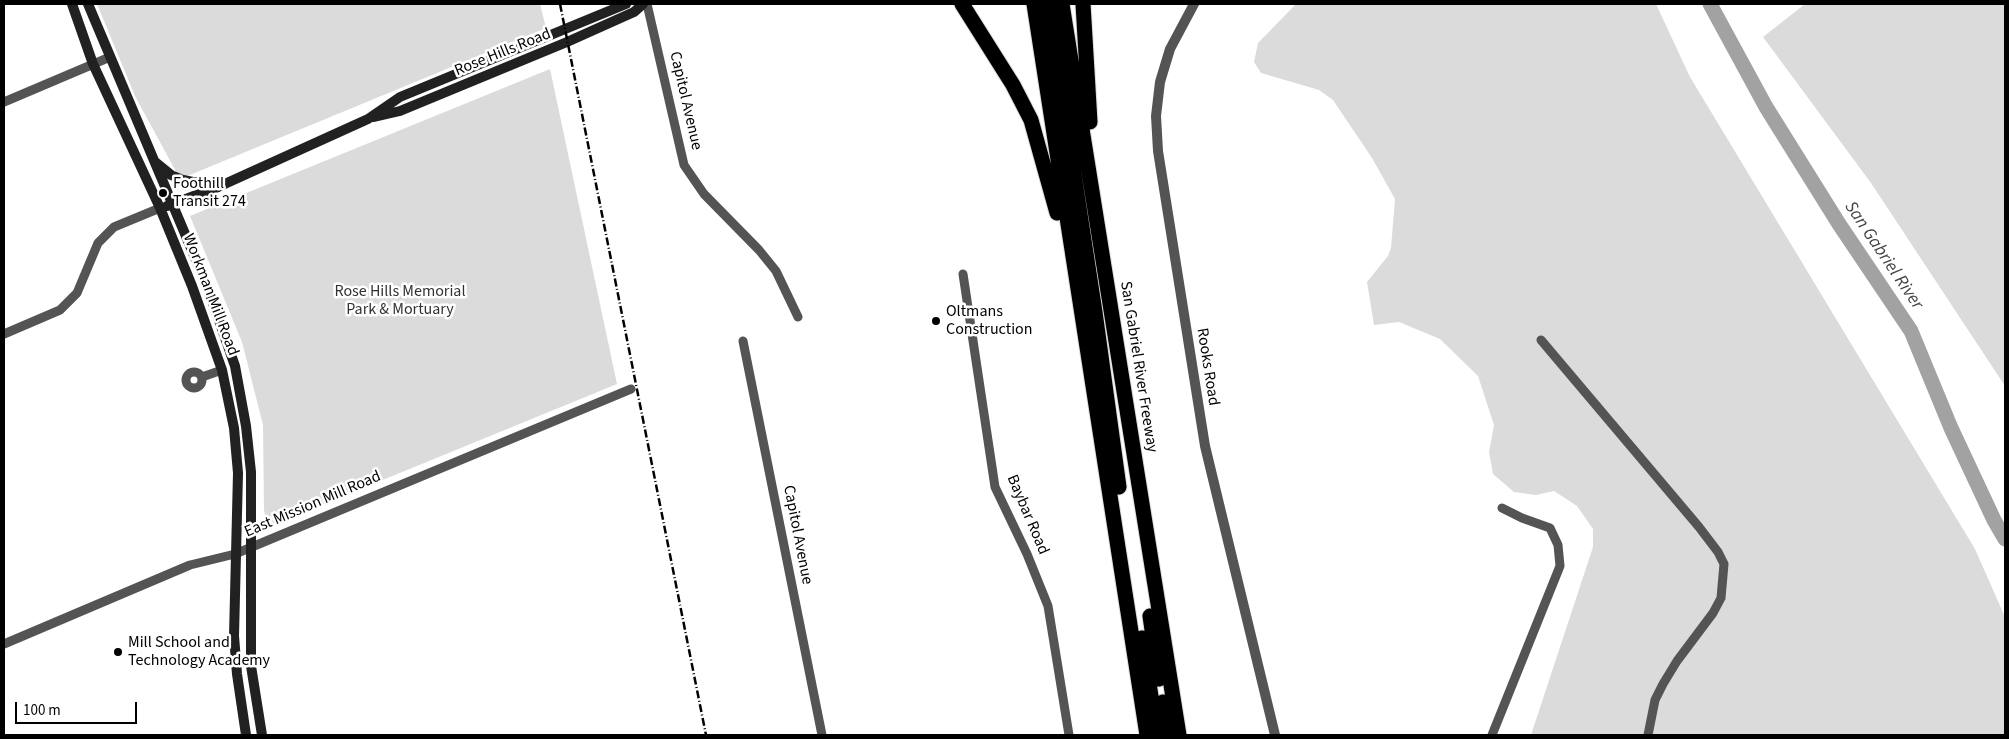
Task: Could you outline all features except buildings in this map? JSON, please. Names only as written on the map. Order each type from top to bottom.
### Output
[{"type":"highway","points":[[962,4],[1013,85],[1031,120],[1046,168],[1082,314]]},
{"type":"highway","points":[[1034,4],[1147,735]]},
{"type":"highway","points":[[1048,4],[1157,735]]},
{"type":"highway","name":"San Gabriel River Freeway","points":[[1062,4],[1179,735]]},
{"type":"highway","points":[[1083,4],[1096,216]]},
{"type":"highway","points":[[1074,74],[1067,97],[1140,547],[1168,735]]},
{"type":"main road","name":"Workman Mill Road","points":[[72,4],[93,64],[160,208],[198,300],[222,370],[234,428],[238,473],[234,636],[246,735]]},
{"type":"main road","name":"Workman Mill Road","points":[[88,4],[211,296],[235,366],[246,426],[251,472],[251,666],[262,735]]},
{"type":"main road","name":"Rose Hills Road","points":[[160,208],[218,187],[368,119],[400,97],[626,4]]},
{"type":"main road","name":"Rose Hills Road","points":[[368,119],[400,111],[567,42],[634,12],[645,4]]},
{"type":"main road","points":[[154,162],[171,175],[183,180],[218,187]]},
{"type":"main road","points":[[198,300],[204,301],[210,308],[229,358],[235,366]]},
{"type":"main road","points":[[242,711],[250,714],[255,735]]},
{"type":"street","name":"Capitol Avenue","points":[[645,4],[684,165],[704,194],[759,250],[776,272],[798,317]]},
{"type":"street","name":"Rooks Road","points":[[1194,4],[1170,49],[1160,82],[1156,116],[1158,151],[1205,446],[1274,735]]},
{"type":"street","points":[[4,102],[110,57]]},
{"type":"street","points":[[4,334],[60,310],[77,293],[98,243],[114,227],[160,208]]},
{"type":"street","name":"Baybar Road","points":[[963,274],[995,487],[1028,554],[1048,606],[1069,735]]},
{"type":"street","points":[[1541,340],[1698,527],[1718,552],[1724,564],[1721,598],[1663,684],[1655,700],[1648,735]]},
{"type":"street","name":"Capitol Avenue","points":[[744,341],[822,735]]},
{"type":"street","points":[[205,376],[222,370]]},
{"type":"street","name":"East Mission Mill Road","points":[[4,644],[190,565],[235,554],[250,548],[631,389]]},
{"type":"street","points":[[1492,735],[1560,566],[1558,545],[1550,528],[1522,518],[1502,508]]},
{"type":"green space","points":[[97,4],[540,4],[546,28],[180,179],[135,96]]},
{"type":"green space","points":[[1296,4],[1656,4],[1690,77],[1975,549],[2005,617],[2005,735],[1531,735],[1593,547],[1593,529],[1577,506],[1554,491],[1536,495],[1514,492],[1493,474],[1489,452],[1494,425],[1478,376],[1440,339],[1399,322],[1374,325],[1367,282],[1388,256],[1391,248],[1395,199],[1372,158],[1333,100],[1319,90],[1261,73],[1254,62],[1258,43]]},
{"type":"green space","points":[[1805,4],[2005,4],[2005,386],[1871,183],[1763,37]]},
{"type":"green space","name":"Rose Hills Memorial Park & Mortuary","points":[[550,69],[617,384],[268,527],[264,510],[263,425],[242,342],[190,216]]},
{"type":"waterway","name":"San Gabriel River","points":[[1710,4],[1766,107],[1839,224],[1911,331],[1951,428],[1994,520],[2005,539]]},
{"type":"railway","points":[[560,4],[706,735]]},
{"type":"place","name":"Foothill Transit 274","points":[[163,193]]},
{"type":"place","name":"Oltmans Construction","points":[[936,321]]},
{"type":"place","name":"Mill School and Technology Academy","points":[[118,652]]}]
